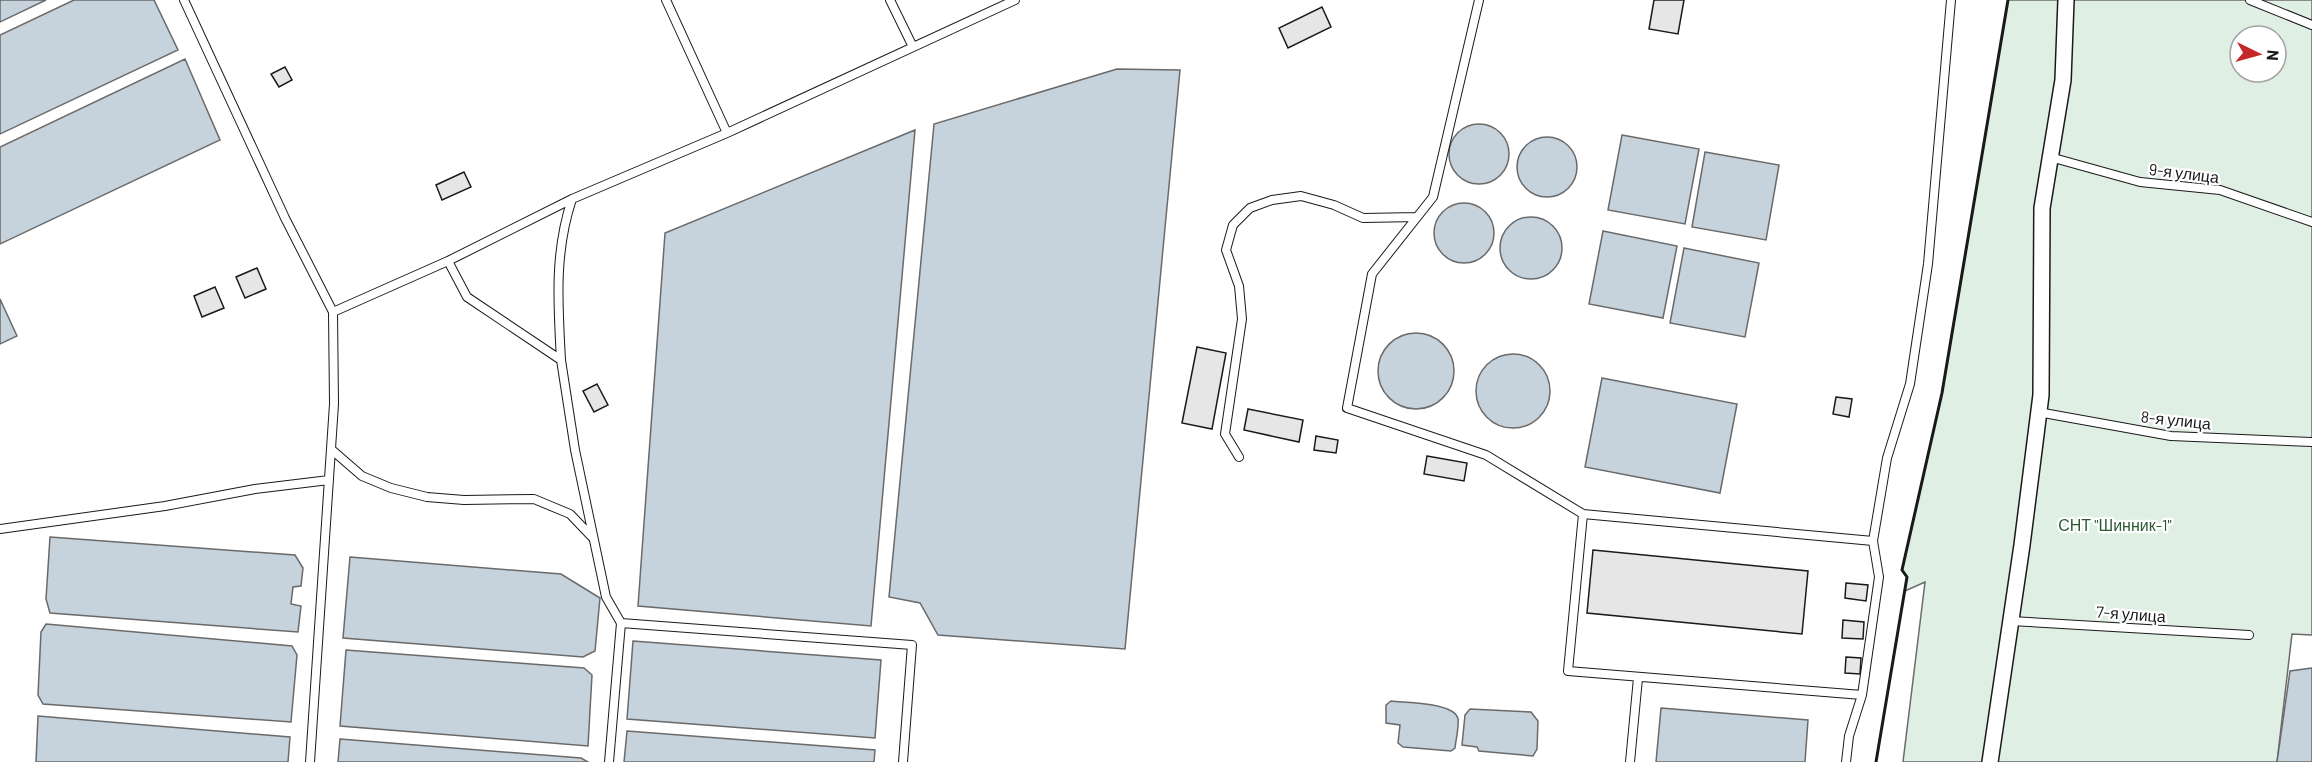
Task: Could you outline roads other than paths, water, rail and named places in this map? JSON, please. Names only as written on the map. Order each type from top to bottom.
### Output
[{"type":"street","points":[[1990,762],[2040,395],[2042,208],[2062,80],[2066,0]]},
{"type":"lane","points":[[184,0],[285,218],[333,312],[332,450],[310,762]]},
{"type":"lane","points":[[666,0],[727,133]]},
{"type":"lane","points":[[890,0],[913,47]]},
{"type":"lane","points":[[333,312],[448,261],[572,199],[727,133],[1015,0]]},
{"type":"lane","points":[[1479,0],[1433,197],[1372,274],[1347,408],[1486,456],[1583,514],[1874,541]]},
{"type":"lane","points":[[1846,762],[1850,736],[1863,695],[1879,577],[1874,541],[1887,459],[1910,384],[1926,275],[1951,0]]},
{"type":"lane","points":[[2250,0],[2312,25]]},
{"type":"lane","name":"9-я улица","points":[[2050,157],[2140,182],[2220,190],[2312,222]]},
{"type":"lane","points":[[1239,457],[1225,434],[1242,319],[1239,286],[1226,250],[1233,225],[1250,208],[1272,200],[1301,196],[1334,205],[1364,218],[1417,217]]},
{"type":"lane","points":[[572,199],[563,226],[558,270],[561,360],[574,450],[606,597],[621,623],[609,762]]},
{"type":"lane","points":[[448,261],[467,297],[561,360]]},
{"type":"lane","name":"8-я улица","points":[[2038,412],[2172,436],[2312,442]]},
{"type":"lane","points":[[332,450],[362,476],[391,488],[427,497],[464,500],[534,499],[570,514],[593,538]]},
{"type":"lane","points":[[0,529],[165,507],[255,489],[329,480]]},
{"type":"lane","points":[[1583,514],[1568,671],[1863,695]]},
{"type":"lane","name":"7-я улица","points":[[2011,621],[2249,635]]},
{"type":"lane","points":[[621,623],[912,645],[903,762]]},
{"type":"lane","points":[[1630,762],[1638,678]]},
{"type":"park label","name":"СНТ \"Шинник-1\"","points":[[2115,525]]}]
